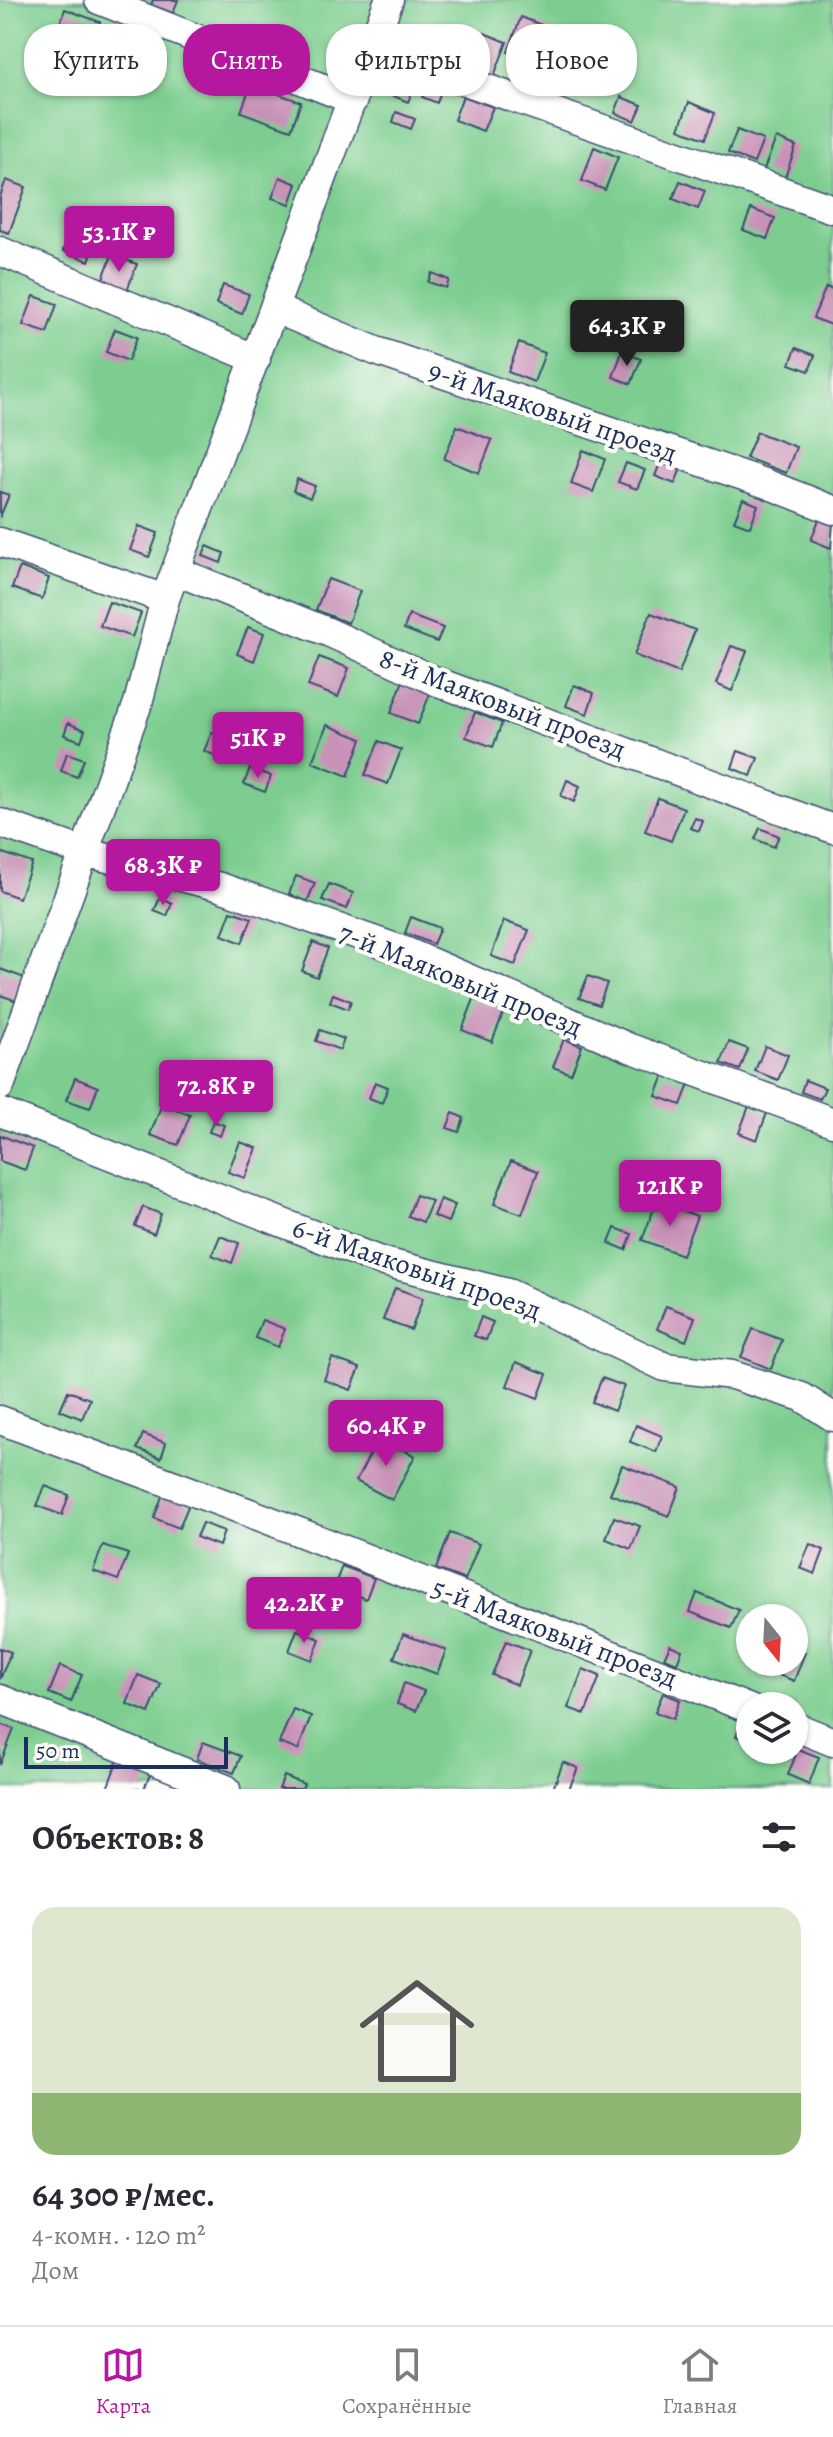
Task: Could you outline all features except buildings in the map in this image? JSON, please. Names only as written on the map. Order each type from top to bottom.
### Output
[{"type":"street","points":[[99,0],[353,100]]},
{"type":"street","points":[[381,24],[389,0]]},
{"type":"street","points":[[490,90],[833,209]]},
{"type":"street","points":[[0,1086],[138,703],[165,599],[355,96]]},
{"type":"street","points":[[0,251],[256,359]]},
{"type":"street","name":"9-й Маяковый проезд","points":[[275,309],[376,351],[767,484],[833,510]]},
{"type":"street","points":[[0,542],[165,599]]},
{"type":"street","name":"8-й Маяковый проезд","points":[[176,571],[328,632],[438,682],[833,829]]},
{"type":"street","name":"7-й Маяковый проезд","points":[[0,823],[84,852],[220,887],[407,952],[630,1048],[833,1122]]},
{"type":"street","name":"6-й Маяковый проезд","points":[[0,1112],[380,1261],[508,1293],[665,1367],[732,1375],[802,1397],[833,1417]]},
{"type":"street","name":"5-й Маяковый проезд","points":[[0,1420],[266,1519],[736,1704]]},
{"type":"street","points":[[0,1699],[226,1789]]},
{"type":"street","points":[[808,1732],[833,1742]]},
{"type":"green space","points":[[0,0],[833,0],[833,1789],[0,1789]]}]
